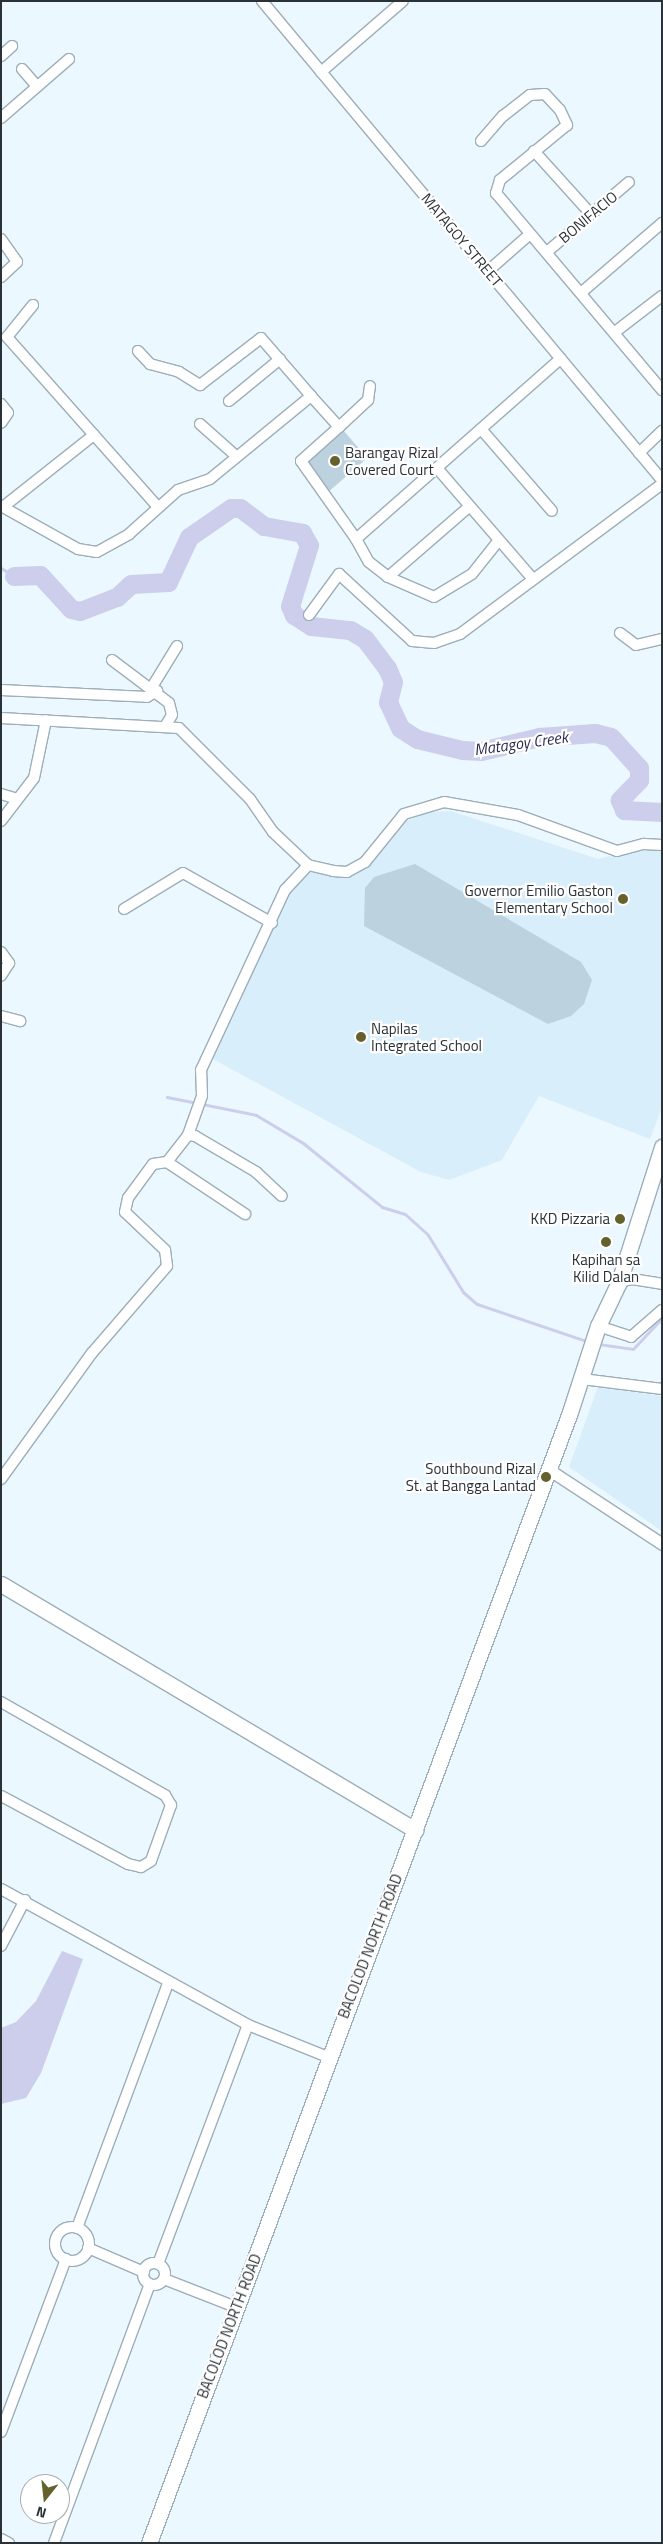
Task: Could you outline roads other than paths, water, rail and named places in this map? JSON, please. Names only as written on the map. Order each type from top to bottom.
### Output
[{"type":"main road","name":"BACOLOD NORTH ROAD","points":[[149,2543],[328,2057],[415,1830],[582,1379],[597,1329],[619,1282],[662,1147]]},
{"type":"main road","points":[[1,1584],[415,1830]]},
{"type":"street","name":"MATAGOY STREET","points":[[262,1],[662,480]]},
{"type":"street","points":[[321,72],[403,1]]},
{"type":"street","points":[[1,56],[12,46]]},
{"type":"street","points":[[1,118],[69,59]]},
{"type":"street","points":[[22,69],[37,86]]},
{"type":"street","points":[[481,141],[503,116],[538,92],[553,100],[567,124],[534,151],[495,189],[530,234],[548,251],[662,390]]},
{"type":"street","points":[[534,151],[591,214]]},
{"type":"street","name":"BONIFACIO","points":[[548,251],[629,182]]},
{"type":"street","points":[[582,292],[662,223]]},
{"type":"street","points":[[488,271],[530,234]]},
{"type":"street","points":[[1,239],[17,262],[1,277]]},
{"type":"street","points":[[615,332],[662,296]]},
{"type":"street","points":[[33,305],[7,337],[158,507]]},
{"type":"street","points":[[138,351],[150,364],[179,372],[200,385],[259,337],[280,358],[339,427]]},
{"type":"street","points":[[229,401],[280,358]]},
{"type":"street","points":[[356,539],[561,358]]},
{"type":"street","points":[[370,386],[368,400],[339,427],[305,453],[301,461],[356,539],[369,562],[388,577],[434,598],[472,574],[499,540]]},
{"type":"street","points":[[94,435],[2,507],[78,549],[97,552],[129,534],[158,507],[184,487],[210,479],[311,396]]},
{"type":"street","points":[[1,404],[8,413],[1,423]]},
{"type":"street","points":[[200,424],[236,456]]},
{"type":"street","points":[[481,429],[552,511]]},
{"type":"street","points":[[639,453],[662,432]]},
{"type":"street","points":[[437,468],[532,578]]},
{"type":"street","points":[[310,615],[328,585],[344,574],[402,636],[434,643],[484,619],[532,578],[662,484]]},
{"type":"street","points":[[388,577],[470,506]]},
{"type":"street","points":[[620,633],[636,646],[662,639]]},
{"type":"street","points":[[1,690],[147,697],[155,689],[177,646]]},
{"type":"street","points":[[112,660],[155,689],[172,707],[166,725]]},
{"type":"street","points":[[1,718],[166,725],[183,731],[308,865],[347,872],[365,862],[404,814],[444,802],[518,815],[579,841],[617,850],[644,844],[662,845]]},
{"type":"street","points":[[1,820],[39,766],[46,720]]},
{"type":"street","points":[[1,794],[17,799]]},
{"type":"street","points":[[1,1479],[92,1353],[167,1266],[165,1250],[124,1212],[128,1198],[153,1164],[166,1162],[188,1135],[202,1096],[201,1070],[272,923],[285,890],[308,865]]},
{"type":"street","points":[[124,909],[183,873],[272,923]]},
{"type":"street","points":[[1,952],[9,963],[1,976]]},
{"type":"street","points":[[1,1016],[20,1021]]},
{"type":"street","points":[[188,1135],[217,1146],[282,1196]]},
{"type":"street","points":[[166,1162],[245,1214]]},
{"type":"street","points":[[619,1282],[632,1279],[662,1284]]},
{"type":"street","points":[[597,1329],[631,1337],[662,1310]]},
{"type":"street","points":[[582,1379],[662,1389]]},
{"type":"street","points":[[548,1469],[662,1544]]},
{"type":"street","points":[[1,1702],[165,1795],[171,1805],[151,1861],[141,1867],[128,1864],[1,1796]]},
{"type":"street","points":[[1,1889],[24,1900],[168,1983],[248,2025],[328,2057]]},
{"type":"street","points":[[1,1946],[24,1900]]},
{"type":"street","points":[[77,2228],[168,1983]]},
{"type":"street","points":[[158,2264],[248,2025]]},
{"type":"street","points":[[77,2228],[87,2236],[88,2248],[80,2259],[66,2259],[57,2251],[56,2239],[65,2229],[77,2228]]},
{"type":"street","points":[[54,2543],[150,2284],[144,2272],[88,2248]]},
{"type":"street","points":[[1,2432],[66,2259]]},
{"type":"street","points":[[144,2272],[149,2264],[158,2264],[164,2268],[164,2279]]},
{"type":"street","points":[[150,2284],[164,2279],[236,2306]]},
{"type":"street","points":[[1,2539],[9,2543]]},
{"type":"waterway","name":"Matagoy Creek","points":[[14,576],[40,575],[71,609],[80,611],[117,597],[131,584],[168,582],[189,537],[231,508],[240,508],[264,526],[302,533],[309,545],[290,606],[294,615],[311,626],[350,630],[365,639],[387,668],[393,682],[388,702],[400,728],[417,739],[462,750],[481,751],[539,737],[595,733],[611,737],[639,768],[639,780],[620,800],[624,810],[662,812]]},
{"type":"waterway","name":"Matagoy Creek","points":[[1,568],[14,576]]},
{"type":"waterway","points":[[167,1097],[256,1115],[303,1143],[382,1207],[405,1214],[428,1235],[463,1292],[477,1304],[589,1342]]},
{"type":"waterway","points":[[598,1344],[633,1349],[662,1318]]},
{"type":"place","name":"Barangay Rizal Covered Court","points":[[335,461]]},
{"type":"place","name":"Governor Emilio Gaston Elementary School","points":[[623,899]]},
{"type":"place","name":"Napilas Integrated School","points":[[361,1037]]},
{"type":"place","name":"KKD Pizzaria","points":[[620,1219]]},
{"type":"place","name":"Kapihan sa Kilid Dalan","points":[[606,1242]]},
{"type":"place","name":"Southbound Rizal St. at Bangga Lantad","points":[[546,1477]]}]
